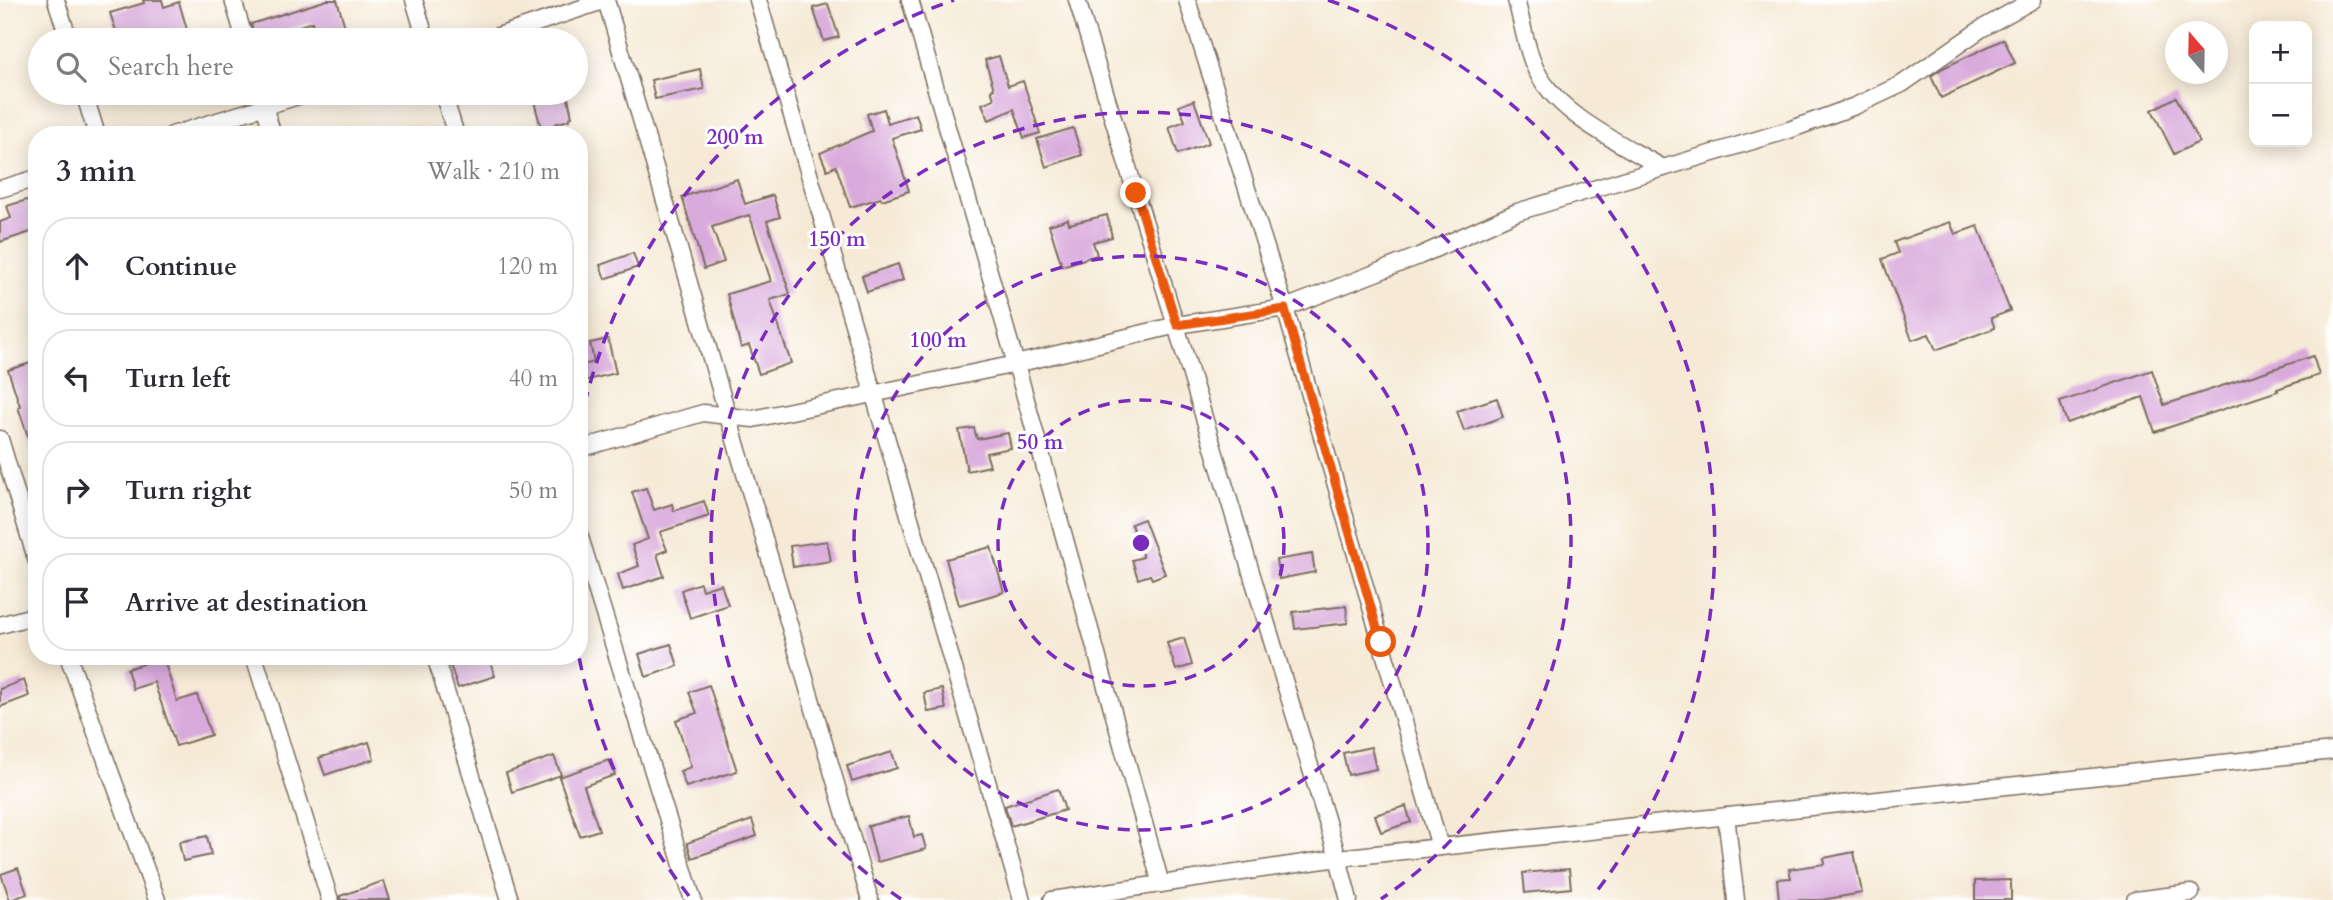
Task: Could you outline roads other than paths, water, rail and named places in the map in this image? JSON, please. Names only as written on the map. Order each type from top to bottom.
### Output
[{"type":"street","points":[[57,0],[65,28]]},
{"type":"street","points":[[233,0],[241,28]]},
{"type":"street","points":[[414,0],[422,28]]},
{"type":"street","points":[[522,28],[606,0],[870,900]]},
{"type":"street","points":[[758,0],[1022,900]]},
{"type":"street","points":[[910,0],[1166,883],[1175,900]]},
{"type":"street","points":[[1077,0],[1349,900]]},
{"type":"street","points":[[1187,0],[1285,309],[1440,847]]},
{"type":"street","points":[[1516,0],[1534,65],[1554,96],[1573,114],[1662,168]]},
{"type":"street","points":[[588,446],[703,413],[753,419],[1016,364],[1177,325],[1285,309],[1419,256],[1517,212],[1789,130],[1855,106],[1902,84],[1981,29],[2033,0]]},
{"type":"street","points":[[88,105],[94,126]]},
{"type":"street","points":[[194,126],[247,105]]},
{"type":"street","points":[[264,105],[270,126]]},
{"type":"street","points":[[447,105],[453,126]]},
{"type":"street","points":[[0,189],[28,181]]},
{"type":"street","points":[[0,439],[28,532]]},
{"type":"street","points":[[588,563],[693,900]]},
{"type":"street","points":[[0,625],[28,617]]},
{"type":"street","points":[[71,665],[157,900]]},
{"type":"street","points":[[257,665],[330,900]]},
{"type":"street","points":[[438,665],[510,900]]},
{"type":"street","points":[[1052,900],[1338,858],[2333,751]]},
{"type":"street","points":[[1726,816],[1735,900]]},
{"type":"street","points":[[2135,900],[2191,893]]}]
